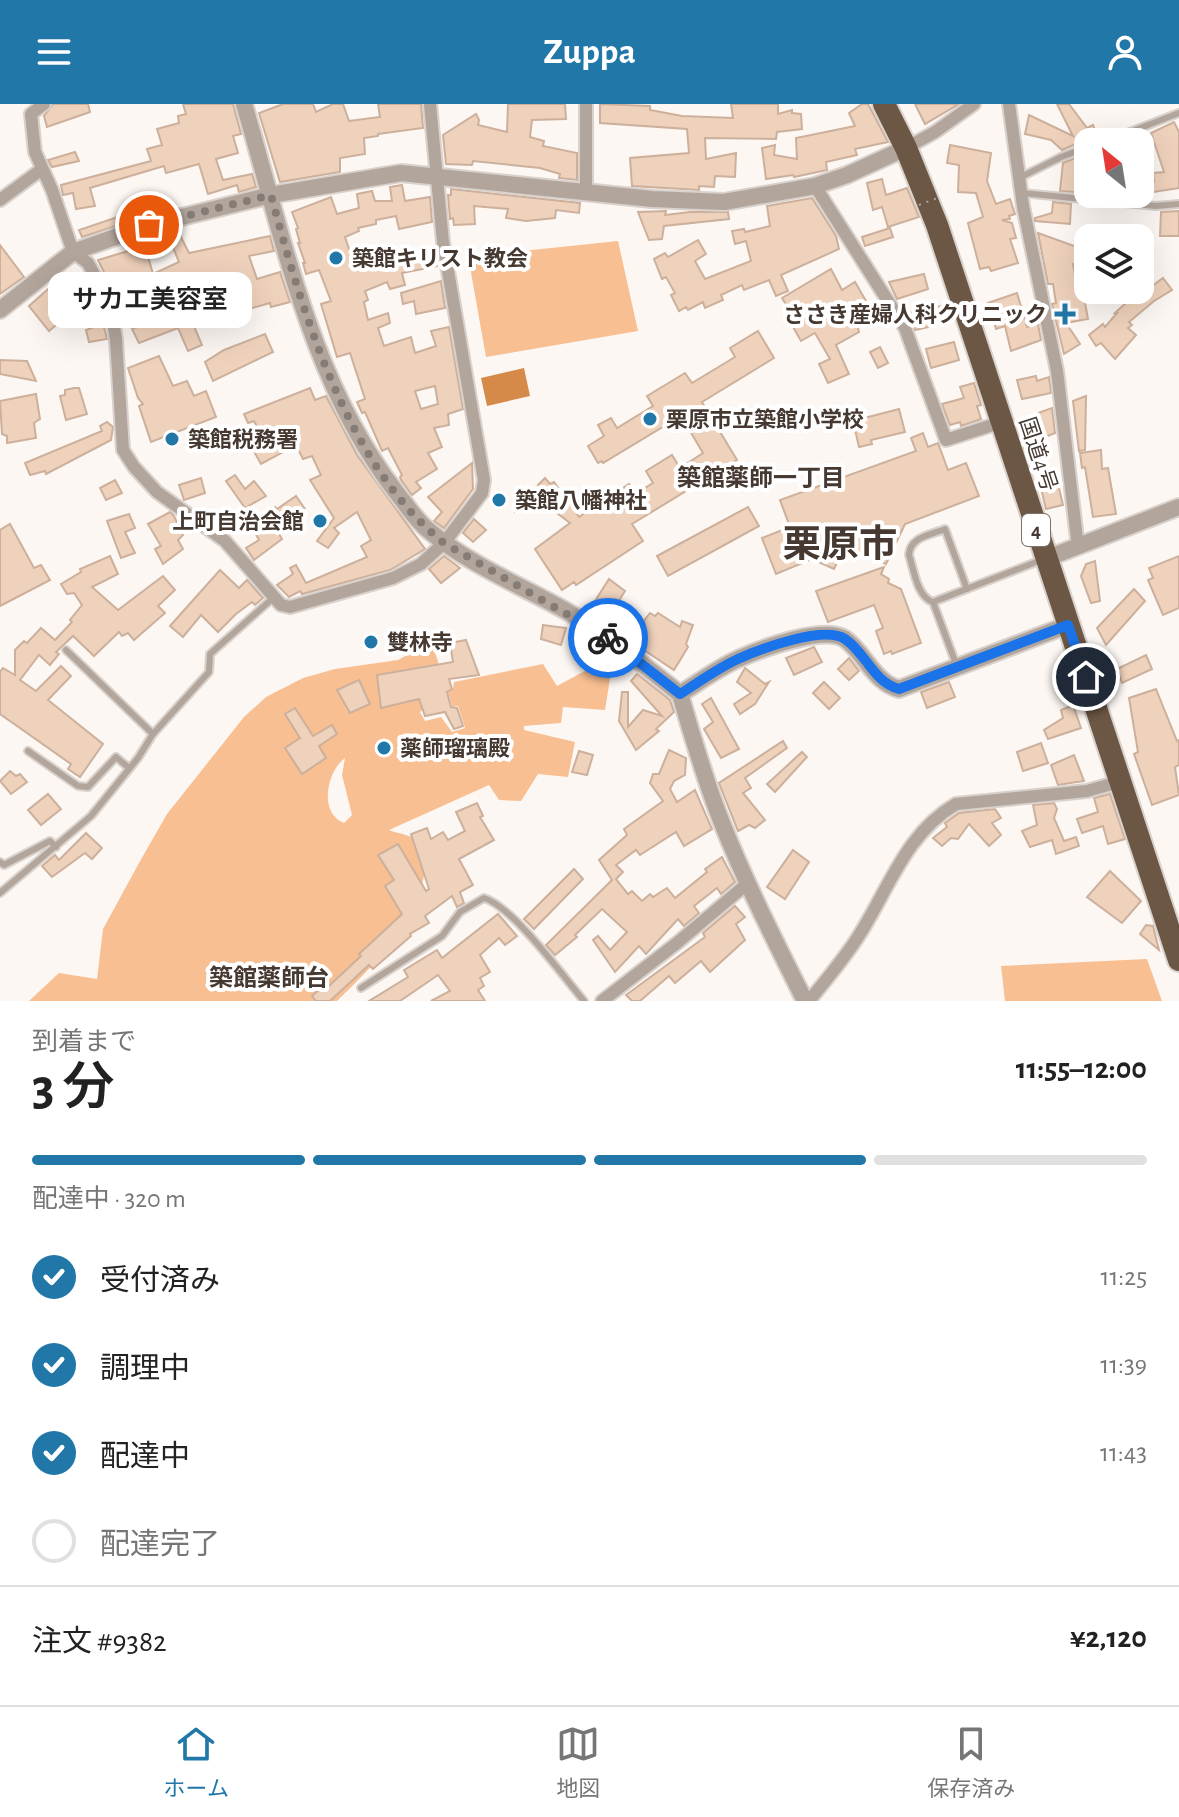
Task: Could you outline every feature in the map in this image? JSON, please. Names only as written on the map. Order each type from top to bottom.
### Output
[{"type":"highway","name":"国道4号","points":[[884,104],[906,148],[937,225],[1179,960]]},
{"type":"street","points":[[44,104],[31,114],[35,152],[73,252],[88,263],[111,307],[123,450],[157,492],[225,541],[281,605],[290,607],[350,592],[421,564],[444,543],[482,493],[484,480],[443,242],[430,104]]},
{"type":"street","points":[[244,104],[305,314],[353,424],[374,463],[423,526],[444,543],[607,637],[680,694],[703,773],[748,883],[807,1001],[858,938],[906,850],[940,814],[956,804],[1087,791],[1122,781]]},
{"type":"street","points":[[586,104],[586,191]]},
{"type":"street","points":[[0,310],[73,252],[149,225],[271,195],[401,173],[652,199],[724,202],[815,186],[869,166],[935,132],[974,104]]},
{"type":"street","points":[[1009,104],[1019,178],[1057,371],[1078,547]]},
{"type":"street","points":[[0,200],[42,169]]},
{"type":"street","points":[[815,186],[905,328],[946,440],[1002,422]]},
{"type":"street","points":[[1045,559],[1179,507]]},
{"type":"street","points":[[680,694],[738,659],[793,640],[826,635],[847,640],[883,681],[899,689],[1068,625]]},
{"type":"street","points":[[602,1001],[748,883]]},
{"type":"lane","points":[[1140,128],[1179,113]]},
{"type":"lane","points":[[1019,178],[1074,152]]},
{"type":"lane","points":[[1022,193],[1156,206],[1179,204]]},
{"type":"lane","points":[[967,589],[945,529],[916,540],[909,549],[909,555],[922,594],[933,602],[967,589],[1045,559]]},
{"type":"lane","points":[[0,893],[91,816],[153,734],[209,672],[210,654],[274,597]]},
{"type":"lane","points":[[933,602],[957,668]]},
{"type":"lane","points":[[66,650],[153,734]]},
{"type":"lane","points":[[28,751],[78,786],[88,787],[116,757],[129,768]]},
{"type":"lane","points":[[0,862],[4,865],[50,841],[56,847]]},
{"type":"lane","points":[[361,988],[442,936],[460,912],[484,898],[495,901],[535,942],[584,1001]]},
{"type":"path","points":[[919,205],[940,197]]},
{"type":"shaded area","points":[[618,241],[638,331],[486,357],[469,261],[476,256]]},
{"type":"shaded area","points":[[524,368],[530,396],[487,406],[481,378]]},
{"type":"shaded area","points":[[431,642],[439,663],[439,688],[420,712],[425,721],[441,717],[452,732],[465,728],[458,706],[452,706],[448,692],[453,689],[454,682],[543,664],[557,686],[594,666],[612,666],[605,710],[563,707],[561,723],[524,726],[524,730],[575,742],[568,777],[538,774],[521,801],[499,800],[489,785],[389,830],[415,839],[424,848],[426,863],[421,888],[414,907],[392,941],[337,1001],[29,1001],[59,973],[97,979],[103,929],[139,863],[167,814],[244,717],[266,697],[303,678],[335,669],[398,660]],"holes":[[[345,758],[342,775],[352,815],[344,823],[331,810],[328,792],[334,772]]]},
{"type":"shaded area","points":[[1147,959],[1162,1001],[1005,1001],[1001,966]]},
{"type":"building","points":[[53,104],[88,104],[90,112],[47,127],[44,116]]},
{"type":"building","points":[[183,104],[233,104],[241,134],[233,136],[238,153],[216,159],[223,180],[252,174],[256,187],[239,192],[237,185],[208,194],[199,164],[166,173],[164,166],[90,188],[95,206],[76,209],[73,193],[63,195],[61,185],[151,161],[147,149],[162,145],[157,129],[179,123],[178,116],[186,114]]},
{"type":"building","points":[[283,104],[313,104],[316,112],[333,104],[343,104],[349,121],[380,117],[378,104],[421,104],[423,128],[364,138],[365,154],[340,158],[340,172],[280,182],[259,113]]},
{"type":"building","points":[[508,104],[565,104],[566,119],[532,120],[530,137],[544,141],[543,146],[577,153],[577,180],[559,178],[560,174],[540,168],[473,161],[472,165],[446,164],[443,135],[476,114],[478,125],[507,132]]},
{"type":"building","points":[[600,104],[650,106],[650,110],[682,116],[733,118],[731,104],[778,104],[778,114],[792,110],[792,113],[801,114],[802,129],[777,132],[776,139],[705,138],[706,159],[736,153],[735,177],[715,176],[714,187],[699,186],[699,190],[632,186],[630,158],[689,153],[687,129],[600,123]]},
{"type":"building","points":[[862,104],[868,104],[888,142],[855,149],[857,155],[826,162],[827,170],[766,179],[762,148],[775,145],[774,155],[797,159],[796,138],[855,126],[849,113]]},
{"type":"building","points":[[915,104],[959,104],[925,124]]},
{"type":"building","points":[[1057,104],[1069,104],[1087,128],[1074,128],[1074,145],[1062,150],[1051,140],[1025,134],[1029,115],[1073,136]]},
{"type":"building","points":[[1174,122],[1179,132],[1179,188],[1154,192],[1154,173],[1164,172],[1154,142],[1154,132]]},
{"type":"building","points":[[950,145],[991,153],[987,181],[996,204],[1010,199],[1015,214],[1009,216],[1010,219],[1002,220],[1012,223],[1016,238],[1010,239],[1018,263],[991,271],[989,267],[980,269],[968,223],[983,217],[976,193],[958,192],[959,165],[947,163]]},
{"type":"building","points":[[75,152],[79,161],[52,167],[48,160]]},
{"type":"building","points":[[1074,159],[1074,192],[1060,191],[1063,163]]},
{"type":"building","points":[[882,179],[886,195],[907,188],[919,217],[888,227],[882,207],[873,210],[867,183]]},
{"type":"building","points":[[402,185],[405,201],[430,197],[432,222],[399,229],[396,216],[358,228],[359,231],[345,237],[353,261],[391,246],[396,263],[436,254],[438,266],[402,273],[405,285],[390,289],[387,282],[365,291],[368,320],[388,313],[390,323],[378,328],[384,346],[411,337],[415,353],[436,346],[431,331],[449,327],[463,409],[448,414],[449,425],[434,428],[442,447],[428,453],[437,469],[416,482],[421,488],[412,495],[401,480],[402,475],[388,448],[382,451],[365,412],[362,413],[357,402],[365,399],[350,353],[337,357],[321,304],[331,301],[319,270],[306,274],[292,212],[331,197],[337,214],[359,208],[357,194],[372,191],[375,201],[392,201],[390,187]],"holes":[[[435,386],[438,404],[421,409],[415,391]]]},
{"type":"building","points":[[451,189],[580,203],[579,213],[556,210],[555,218],[526,221],[506,218],[508,209],[474,206],[475,224],[454,225],[453,218],[450,219],[448,195],[451,195]]},
{"type":"building","points":[[812,198],[836,236],[839,249],[781,275],[788,291],[776,296],[769,280],[744,290],[742,285],[721,295],[723,300],[705,308],[703,302],[679,311],[671,295],[675,293],[666,277],[662,279],[654,259],[665,253],[668,257],[698,240],[706,254],[695,261],[705,279],[751,261],[746,241],[735,244],[732,231],[744,229],[745,232],[770,226],[767,206]]},
{"type":"building","points":[[165,201],[168,209],[82,237],[79,230]]},
{"type":"building","points":[[1053,202],[1071,204],[1070,224],[1035,221],[1035,218],[1052,213]]},
{"type":"building","points":[[666,211],[665,215],[728,212],[729,219],[664,226],[662,239],[649,240],[638,212]]},
{"type":"building","points":[[1179,211],[1179,236],[1160,236],[1161,212]]},
{"type":"building","points":[[890,228],[893,237],[865,246],[862,237]]},
{"type":"building","points":[[1038,233],[1074,246],[1074,304],[1085,304],[1088,319],[1066,323],[1080,344],[1064,354],[1052,304],[1056,303],[1053,284],[1048,284]]},
{"type":"building","points":[[180,235],[189,253],[270,236],[274,251],[249,256],[257,279],[280,272],[290,302],[271,307],[270,303],[235,313],[232,303],[191,319],[202,345],[188,351],[178,328],[139,343],[132,329],[179,310],[170,284],[118,301],[98,260],[145,246],[153,274],[179,262],[170,240]]},
{"type":"building","points":[[0,245],[24,277],[0,294]]},
{"type":"building","points":[[831,269],[842,290],[855,282],[870,308],[854,313],[859,332],[836,345],[849,374],[828,383],[819,364],[830,359],[815,333],[801,341],[789,320],[794,317],[782,298]]},
{"type":"building","points":[[65,274],[73,283],[84,276],[94,293],[49,331],[29,306]]},
{"type":"building","points":[[924,274],[928,289],[897,299],[889,282]]},
{"type":"building","points":[[1163,278],[1172,290],[1154,301],[1154,285]]},
{"type":"building","points":[[441,281],[445,308],[416,314],[414,301],[403,304],[401,293]]},
{"type":"building","points":[[1017,293],[1027,327],[1038,324],[1041,340],[1011,351],[1005,326],[996,329],[988,303]]},
{"type":"building","points":[[1125,304],[1150,304],[1129,322],[1132,325],[1128,328],[1136,335],[1115,359],[1101,343],[1096,346],[1089,335],[1103,324],[1105,327]]},
{"type":"building","points":[[946,305],[949,315],[945,319],[936,321],[937,325],[915,330],[909,313]]},
{"type":"building","points":[[99,308],[107,339],[89,342],[86,330],[94,327],[84,316]]},
{"type":"building","points":[[758,331],[774,358],[702,402],[737,460],[632,524],[643,541],[576,585],[574,582],[562,590],[535,549],[570,523],[541,501],[515,512],[513,502],[541,490],[538,485],[545,478],[550,484],[554,482],[579,517],[629,484],[635,494],[653,483],[646,471],[672,455],[680,468],[703,453],[681,416],[603,463],[598,463],[588,446],[604,436],[598,425],[611,418],[617,428],[653,406],[647,396],[685,373],[692,383],[735,357],[730,348]]},
{"type":"building","points":[[265,334],[273,352],[213,381],[205,362],[224,350]]},
{"type":"building","points":[[954,342],[959,360],[931,368],[926,349]]},
{"type":"building","points":[[880,347],[888,363],[878,368],[870,352]]},
{"type":"building","points":[[159,356],[173,386],[187,381],[194,396],[206,391],[216,417],[151,442],[139,406],[143,404],[128,368]]},
{"type":"building","points":[[0,360],[27,361],[36,381],[0,374]]},
{"type":"building","points":[[1036,376],[1037,381],[1049,377],[1051,393],[1022,399],[1017,380]]},
{"type":"building","points":[[974,383],[981,405],[977,406],[981,419],[961,426],[960,422],[950,425],[942,404],[964,398],[960,387]]},
{"type":"building","points":[[79,388],[87,414],[66,420],[60,396],[65,395],[65,390]]},
{"type":"building","points":[[310,388],[315,400],[326,396],[357,455],[425,549],[390,570],[302,594],[300,591],[289,597],[277,585],[293,574],[290,568],[296,565],[306,583],[367,557],[361,546],[371,540],[357,512],[334,528],[339,533],[328,548],[317,541],[334,518],[310,480],[321,475],[312,456],[303,459],[296,445],[261,464],[252,448],[265,441],[254,421],[248,423],[244,414]]},
{"type":"building","points":[[36,394],[40,419],[34,423],[36,438],[7,443],[7,436],[2,434],[0,401]]},
{"type":"building","points":[[1086,396],[1085,450],[1079,451],[1073,401]]},
{"type":"building","points":[[1052,408],[1055,433],[1043,438],[1035,414]]},
{"type":"building","points":[[899,409],[905,432],[871,440],[872,444],[859,447],[853,421]]},
{"type":"building","points":[[107,422],[113,427],[111,440],[46,474],[45,471],[30,475],[25,463],[102,431],[100,426]]},
{"type":"building","points":[[923,433],[928,447],[938,443],[948,470],[966,463],[979,496],[905,524],[886,564],[844,547],[834,569],[812,559],[776,574],[762,538],[790,527],[780,500],[916,451],[911,438]]},
{"type":"building","points":[[1101,450],[1102,469],[1108,468],[1116,514],[1093,517],[1080,453]]},
{"type":"building","points":[[472,463],[473,489],[444,528],[434,521],[442,512],[428,497]]},
{"type":"building","points":[[235,475],[245,489],[254,481],[266,496],[245,508],[226,481]]},
{"type":"building","points":[[201,478],[205,493],[184,500],[179,485]]},
{"type":"building","points":[[115,480],[122,493],[106,500],[100,488]]},
{"type":"building","points":[[1057,480],[1063,505],[1046,509],[1040,484]]},
{"type":"building","points":[[296,496],[305,509],[276,529],[282,539],[254,560],[246,548],[259,540],[251,525]]},
{"type":"building","points":[[748,507],[759,526],[668,576],[657,556]]},
{"type":"building","points":[[170,512],[183,535],[178,540],[183,549],[163,564],[155,549],[161,546],[148,524]]},
{"type":"building","points":[[129,514],[135,528],[125,532],[135,553],[121,558],[107,521]]},
{"type":"building","points":[[474,519],[486,530],[473,542],[463,533]]},
{"type":"building","points":[[10,524],[34,568],[41,565],[50,580],[0,606],[0,530]]},
{"type":"building","points":[[110,556],[118,574],[92,587],[118,610],[163,576],[175,590],[158,606],[165,613],[134,640],[128,633],[122,636],[119,632],[94,656],[73,636],[56,652],[59,654],[50,665],[39,655],[20,680],[36,691],[61,666],[71,676],[48,700],[103,744],[80,777],[68,769],[71,764],[0,714],[0,672],[3,668],[15,675],[15,650],[24,641],[27,643],[41,628],[55,640],[72,622],[70,620],[82,605],[74,593],[67,594],[61,584],[81,572],[80,569]]},
{"type":"building","points":[[444,556],[460,568],[441,583],[429,569]]},
{"type":"building","points":[[1179,556],[1179,608],[1163,615],[1148,580],[1153,578],[1149,568]]},
{"type":"building","points":[[1095,561],[1100,601],[1091,603],[1081,576],[1086,564]]},
{"type":"building","points":[[884,567],[881,574],[889,579],[888,583],[901,589],[921,643],[892,654],[891,651],[884,654],[876,631],[883,628],[874,605],[828,622],[816,591]]},
{"type":"building","points":[[220,570],[239,588],[247,580],[263,598],[236,614],[218,632],[201,615],[183,637],[170,626]]},
{"type":"building","points":[[609,579],[625,591],[605,623],[588,612]]},
{"type":"building","points":[[1134,589],[1145,601],[1106,645],[1097,628]]},
{"type":"building","points":[[650,613],[655,616],[658,613],[680,627],[682,621],[693,625],[686,644],[688,647],[674,670],[629,640]]},
{"type":"building","points":[[543,625],[566,628],[561,645],[541,639]]},
{"type":"building","points":[[466,640],[479,675],[449,679],[452,689],[447,692],[451,707],[457,708],[463,726],[454,729],[445,712],[425,716],[419,699],[381,708],[377,675],[453,662],[450,643]]},
{"type":"building","points":[[814,647],[822,662],[794,675],[786,658]]},
{"type":"building","points":[[1146,655],[1152,669],[1122,683],[1117,669]]},
{"type":"building","points":[[849,658],[859,671],[849,680],[838,669]]},
{"type":"building","points":[[745,668],[765,684],[769,682],[755,704],[740,714],[734,704],[751,693],[737,682]]},
{"type":"building","points":[[637,674],[670,700],[674,712],[656,729],[659,731],[636,750],[619,721],[622,692],[628,692],[628,727],[643,710],[662,716],[631,681]]},
{"type":"building","points":[[359,680],[370,704],[350,713],[337,690]]},
{"type":"building","points":[[824,682],[840,698],[829,709],[813,693]]},
{"type":"building","points":[[949,682],[955,697],[927,708],[921,692]]},
{"type":"building","points":[[1156,689],[1179,740],[1179,765],[1175,767],[1179,795],[1152,805],[1134,754],[1138,752],[1129,698]]},
{"type":"building","points":[[711,698],[739,749],[721,758],[704,729],[713,722],[702,704]]},
{"type":"building","points":[[1073,705],[1081,728],[1048,739],[1044,730],[1063,718],[1061,710]]},
{"type":"building","points":[[295,708],[313,736],[332,725],[337,734],[319,746],[326,758],[302,774],[285,748],[300,738],[285,714]]},
{"type":"building","points":[[783,741],[787,748],[745,778],[751,788],[743,793],[765,820],[755,828],[749,825],[738,831],[719,783]]},
{"type":"building","points":[[1041,743],[1048,763],[1023,771],[1017,752]]},
{"type":"building","points":[[669,750],[686,758],[685,775],[674,781],[670,789],[677,802],[695,790],[712,829],[684,846],[676,832],[640,855],[636,850],[616,865],[623,872],[616,879],[628,894],[632,891],[642,901],[650,894],[653,897],[667,888],[675,898],[722,857],[735,882],[721,894],[717,888],[694,906],[699,913],[684,926],[678,919],[646,954],[639,946],[615,972],[593,940],[598,936],[610,950],[627,932],[602,909],[575,935],[577,937],[555,955],[546,945],[612,880],[599,860],[627,835],[624,829],[663,801],[650,783],[653,774],[659,774]]},
{"type":"building","points":[[579,751],[593,755],[587,775],[572,772]]},
{"type":"building","points":[[802,752],[807,757],[775,792],[767,784]]},
{"type":"building","points":[[1074,755],[1084,781],[1058,785],[1051,765]]},
{"type":"building","points":[[10,771],[16,776],[20,774],[27,782],[11,794],[0,781]]},
{"type":"building","points":[[48,794],[61,809],[41,825],[28,810]]},
{"type":"building","points":[[1110,794],[1125,839],[1108,844],[1103,826],[1082,833],[1077,819],[1098,812],[1094,798]]},
{"type":"building","points":[[477,803],[483,816],[480,817],[494,840],[459,859],[473,885],[460,892],[464,903],[457,907],[452,896],[425,916],[429,923],[410,934],[373,969],[369,965],[330,1001],[316,1001],[312,996],[327,983],[329,986],[402,914],[385,886],[394,880],[378,855],[398,844],[426,891],[429,889],[411,834],[427,828],[431,839],[443,832],[448,840],[465,831],[456,812]]},
{"type":"building","points":[[1054,803],[1057,809],[1054,818],[1064,841],[1076,837],[1079,846],[1056,854],[1052,840],[1030,847],[1022,831],[1037,825],[1033,805]]},
{"type":"building","points":[[995,809],[1001,818],[992,823],[1001,835],[989,846],[969,824],[958,839],[951,838],[942,846],[933,838],[947,827],[945,823],[959,813]]},
{"type":"building","points":[[86,833],[102,848],[92,859],[85,853],[52,877],[42,866],[55,855],[59,860]]},
{"type":"building","points":[[793,850],[809,862],[785,899],[767,887]]},
{"type":"building","points":[[574,869],[583,879],[534,929],[524,919]]},
{"type":"building","points":[[1110,871],[1141,901],[1122,923],[1087,897]]},
{"type":"building","points":[[735,906],[745,917],[736,924],[745,940],[710,972],[701,961],[675,983],[669,976],[640,1001],[632,1001],[626,995],[705,937],[703,933]]},
{"type":"building","points":[[498,914],[517,936],[505,945],[499,938],[480,955],[490,972],[480,978],[484,986],[478,990],[485,1001],[431,1001],[450,991],[438,975],[400,1001],[369,1001],[408,977],[404,970],[437,950],[442,958]]},
{"type":"building","points":[[1146,925],[1153,926],[1159,950],[1140,934]]},
{"type":"way so far","points":[[149,225],[271,195],[305,314],[340,397],[374,463],[423,526],[444,543],[608,638]]},
{"type":"place","name":"サカエ美容室","points":[[149,225]]},
{"type":"place","name":"築館キリスト教会","points":[[336,258]]},
{"type":"place","name":"ささき産婦人科クリニック","points":[[1065,314]]},
{"type":"place","name":"栗原市立築館小学校","points":[[650,419]]},
{"type":"place","name":"築館税務署","points":[[172,439]]},
{"type":"place","name":"築館八幡神社","points":[[499,500]]},
{"type":"place","name":"上町自治会館","points":[[320,521]]},
{"type":"place","name":"雙林寺","points":[[371,642]]},
{"type":"place","name":"薬師瑠璃殿","points":[[384,748]]},
{"type":"district","name":"築館薬師一丁目","points":[[761,478]]},
{"type":"district","name":"栗原市","points":[[840,544]]},
{"type":"district","name":"築館薬師台","points":[[269,978]]},
{"type":"route","points":[[608,638],[680,694],[738,659],[793,640],[826,635],[847,640],[883,681],[899,689],[1068,625],[1086,677]]}]
